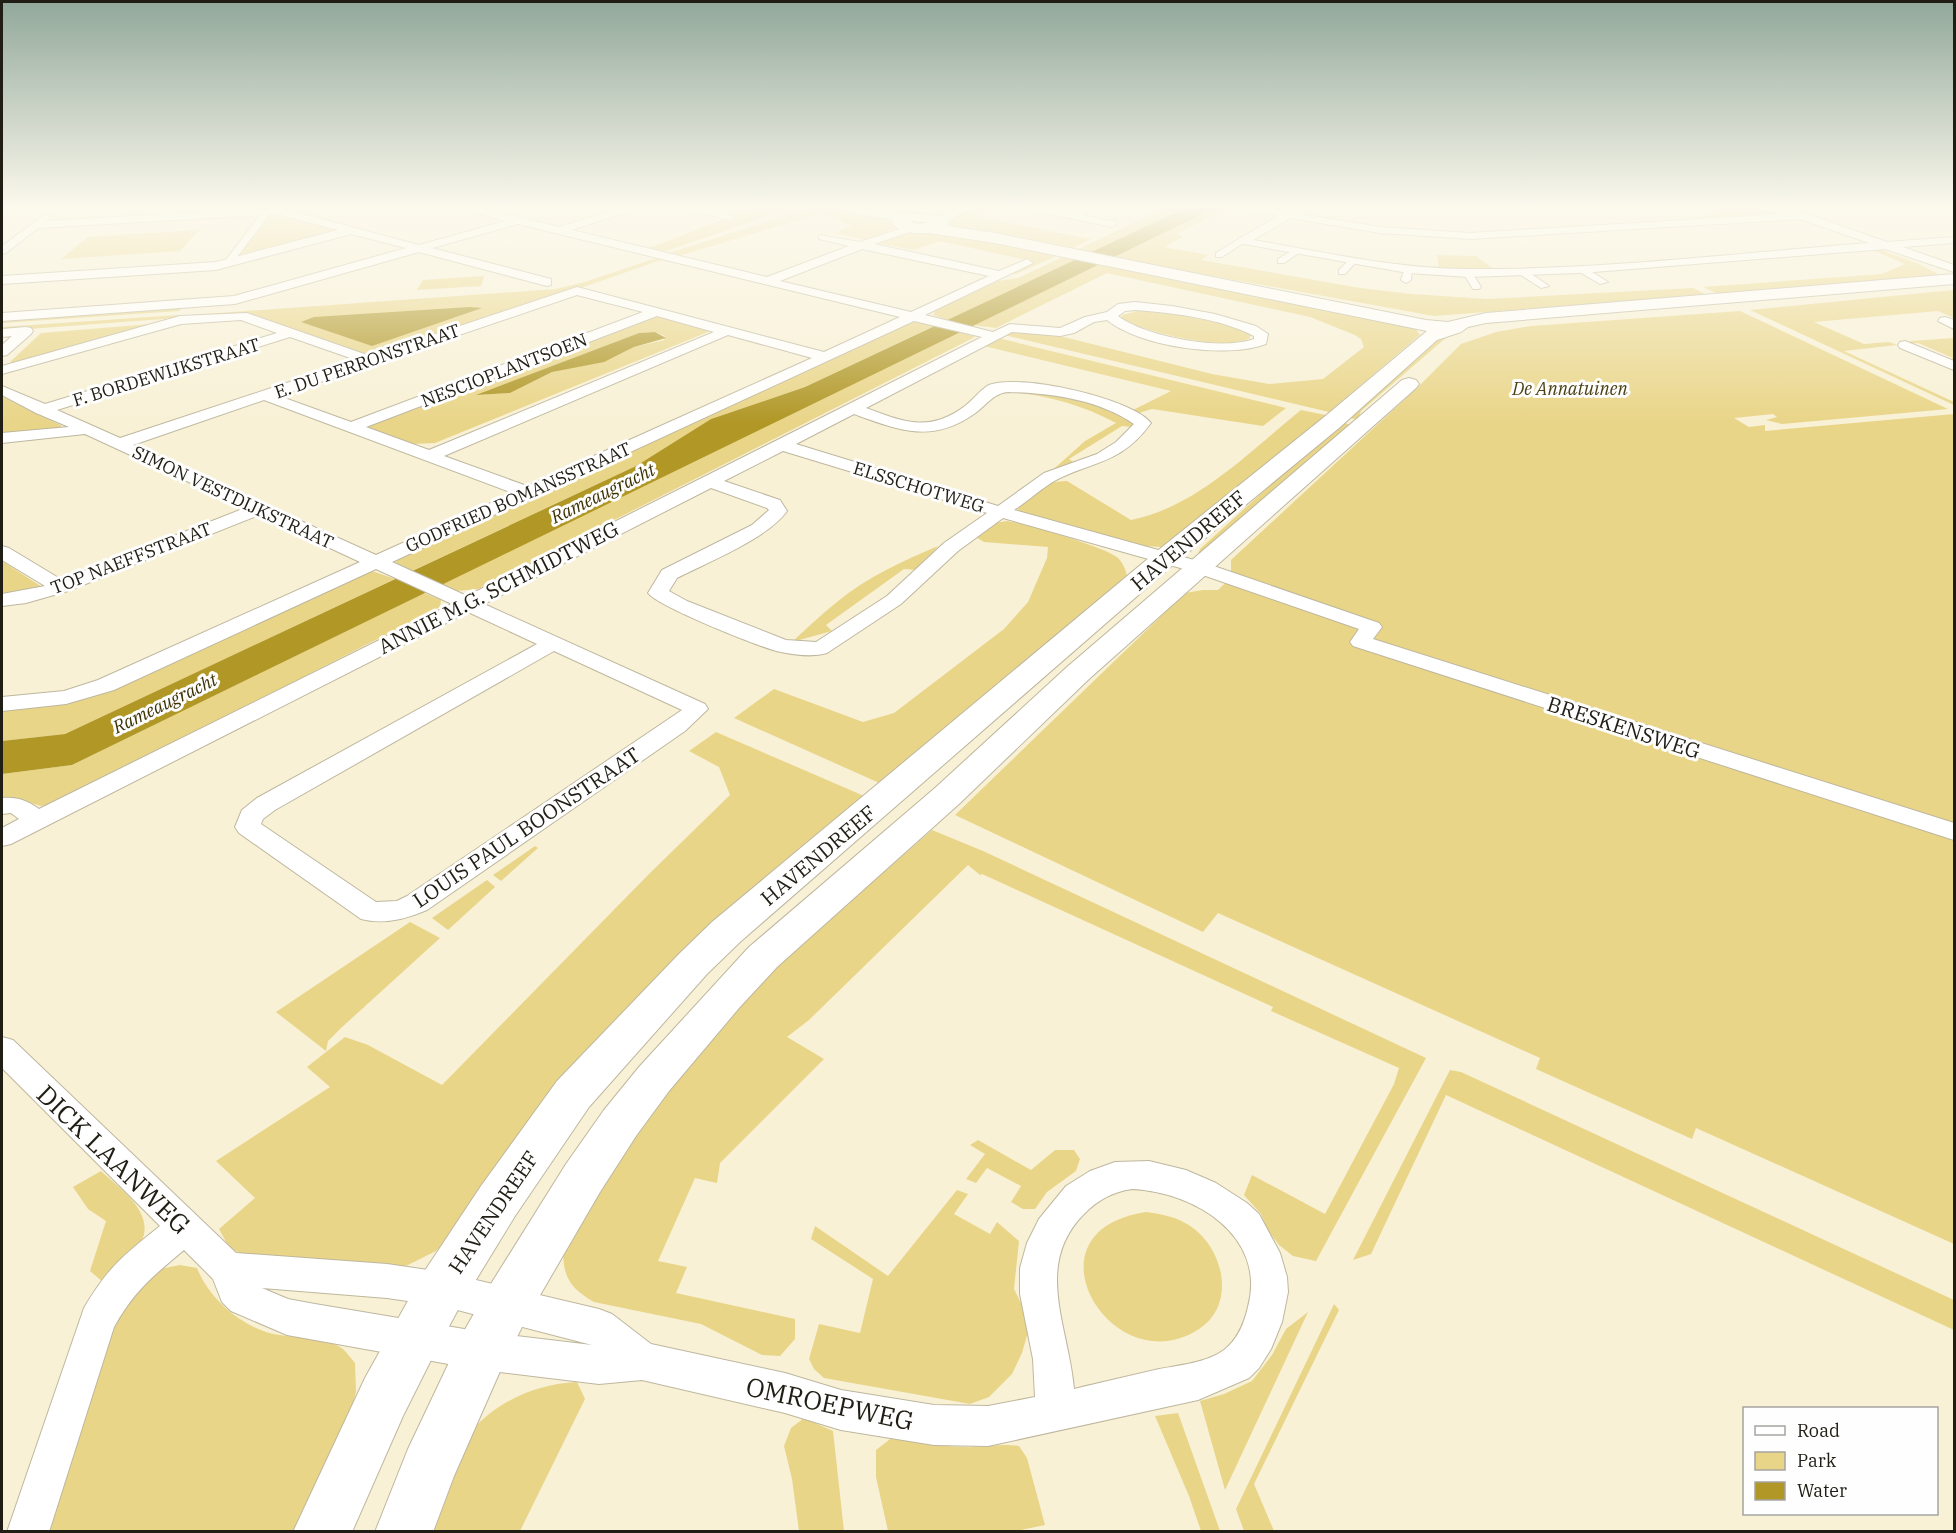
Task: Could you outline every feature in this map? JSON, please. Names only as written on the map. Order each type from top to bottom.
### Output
[{"type":"main road","points":[[1209,280],[1405,321],[1441,335]]},
{"type":"main road","points":[[1218,280],[1303,291],[1441,335],[1478,325],[1707,300],[1948,280]]},
{"type":"main road","points":[[1478,325],[1528,324],[1954,288]]},
{"type":"main road","name":"HAVENDREEF","points":[[404,1532],[428,1468],[482,1351],[507,1304],[583,1178],[620,1123],[654,1079],[725,997],[763,957],[947,796],[1078,673],[1176,568],[1331,423],[1441,335]]},
{"type":"main road","name":"HAVENDREEF","points":[[322,1532],[384,1397],[414,1340],[442,1289],[498,1201],[573,1094],[684,972],[726,932],[908,779],[1176,568],[1360,429],[1419,375]]},
{"type":"street","points":[[2,317],[235,300],[307,280]]},
{"type":"street","points":[[538,280],[547,282]]},
{"type":"street","points":[[762,280],[994,336]]},
{"type":"street","points":[[768,281],[772,280]]},
{"type":"street","name":"GODFRIED BOMANSSTRAAT","points":[[2,704],[66,697],[106,685],[994,280]]},
{"type":"street","points":[[1472,280],[1476,286]]},
{"type":"street","points":[[1534,280],[1544,286]]},
{"type":"street","points":[[1598,280],[1603,282]]},
{"type":"street","name":"E. DU PERRONSTRAAT","points":[[119,444],[577,291],[825,357]]},
{"type":"street","points":[[1122,307],[1166,310],[1214,318],[1252,328],[1262,334],[1261,341],[1253,346],[1218,347],[1161,338],[1125,327],[1110,316],[1122,307],[1143,292]]},
{"type":"street","name":"NESCIOPLANTSOEN","points":[[352,427],[656,312]]},
{"type":"street","name":"F. BORDEWIJKSTRAAT","points":[[2,370],[180,320],[242,316],[369,360]]},
{"type":"street","name":"ANNIE M.G. SCHMIDTWEG","points":[[2,838],[710,482],[1010,328],[1019,327],[1052,333],[1069,331],[1095,317],[1110,316]]},
{"type":"street","points":[[2,333],[26,331],[2,352]]},
{"type":"street","points":[[430,456],[727,331]]},
{"type":"street","name":"F. BORDEWIJKSTRAAT","points":[[41,410],[290,333]]},
{"type":"street","points":[[1905,345],[1954,366]]},
{"type":"street","points":[[710,482],[774,504],[778,511],[758,529],[669,574],[658,593],[680,606],[783,646],[820,649],[894,600],[951,547],[1050,477],[1103,457],[1122,445],[1143,423],[1136,417],[1098,402],[1051,390],[1019,387],[993,389],[980,404],[971,410],[933,427],[916,428],[853,409]]},
{"type":"street","name":"SIMON VESTDIJKSTRAAT","points":[[2,390],[41,410],[466,603]]},
{"type":"street","points":[[266,396],[529,493]]},
{"type":"street","points":[[2,438],[85,430]]},
{"type":"street","name":"ELSSCHOTWEG","points":[[782,445],[1176,568]]},
{"type":"street","name":"TOP NAEFFSTRAAT","points":[[2,600],[26,597],[61,587],[259,509]]},
{"type":"street","points":[[2,552],[61,587]]},
{"type":"street","name":"BRESKENSWEG","points":[[1176,568],[1372,627],[1360,642],[1954,832]]},
{"type":"street","name":"LOUIS PAUL BOONSTRAAT","points":[[466,603],[554,643],[697,709],[677,726],[417,903],[400,910],[371,912],[248,827],[251,816],[266,804],[554,643]]},
{"type":"street","points":[[2,806],[16,805],[37,820]]},
{"type":"street","name":"DICK LAANWEG","points":[[2,1049],[226,1269],[235,1290],[255,1305],[287,1317],[414,1340]]},
{"type":"street","name":"OMROEPWEG","points":[[414,1340],[599,1365],[642,1361],[785,1393],[841,1410],[934,1425],[988,1426],[1056,1413],[1208,1379],[1237,1364],[1254,1343],[1264,1320],[1270,1285],[1259,1246],[1247,1226],[1205,1194],[1175,1181],[1142,1175],[1115,1177],[1095,1186],[1072,1201],[1048,1235],[1039,1258],[1036,1284],[1052,1358],[1056,1413]]},
{"type":"street","points":[[28,1532],[97,1321],[114,1291],[131,1271],[184,1228]]},
{"type":"street","points":[[226,1269],[387,1281],[442,1289],[507,1304]]},
{"type":"street","name":"OMROEPWEG","points":[[507,1304],[599,1328],[642,1361]]},
{"type":"green space","points":[[423,280],[483,280],[481,286],[417,290]]},
{"type":"green space","points":[[605,280],[372,353],[360,353],[248,315],[191,317],[191,315],[556,289]]},
{"type":"green space","points":[[1033,280],[948,320],[933,315],[936,310],[998,281]]},
{"type":"green space","points":[[1068,280],[1094,280],[996,328],[972,325]]},
{"type":"green space","points":[[1137,280],[1187,280],[1415,328],[1420,335],[1329,412],[1004,335],[1013,330],[1025,330],[1064,337],[1212,374],[1269,384],[1323,379],[1364,347],[1361,339],[1355,335],[1310,317]]},
{"type":"green space","points":[[1232,280],[1312,280],[1411,294],[1488,299],[1693,288],[1707,295],[1434,316]]},
{"type":"green space","points":[[1806,280],[1898,280],[1718,294],[1703,287]]},
{"type":"green space","points":[[1954,290],[1954,318],[1938,311],[1814,322],[1864,344],[1889,342],[1897,345],[1844,351],[1954,402],[1954,405],[1750,310]]},
{"type":"green space","points":[[183,306],[179,311],[2,323],[2,318]]},
{"type":"green space","points":[[1139,311],[1212,321],[1240,330],[1250,335],[1250,338],[1238,342],[1204,342],[1167,335],[1121,319],[1122,315]]},
{"type":"green space","name":"De Annatuinen","points":[[1740,311],[1948,409],[1782,424],[1766,420],[1777,417],[1773,414],[1734,418],[1749,427],[1765,425],[1765,431],[1954,414],[1954,1244],[1696,1128],[1692,1139],[1536,1069],[1540,1058],[1218,913],[1203,932],[955,815],[1185,593],[1218,590],[1235,574],[1231,571],[1231,560],[1418,387],[1461,344],[1496,332],[1531,326]]},
{"type":"green space","points":[[179,315],[176,318],[2,331],[2,327]]},
{"type":"green space","points":[[658,317],[708,330],[708,332],[435,443],[413,444],[370,428],[370,425],[648,318]],"holes":[[[655,332],[665,336],[664,340],[634,347],[614,357],[552,372],[510,393],[477,395],[639,333]]]},
{"type":"green space","points":[[163,323],[20,363],[10,362],[41,333]]},
{"type":"green space","points":[[907,323],[936,325],[805,387],[711,419],[636,466],[412,571],[395,564],[398,558]]},
{"type":"green space","points":[[959,331],[975,337],[478,589],[456,591],[441,584]]},
{"type":"green space","points":[[1448,336],[1361,411],[1358,420],[1347,417],[1432,341]]},
{"type":"green space","points":[[998,338],[1286,408],[1263,426],[1152,409],[1139,413],[1131,411],[1171,391],[984,346]]},
{"type":"green space","points":[[1954,338],[1954,363],[1945,360],[1953,358],[1918,343],[1908,344],[1911,341]]},
{"type":"green space","points":[[1005,391],[1055,393],[1096,404],[1134,424],[1131,427],[1122,426],[1069,459],[1076,464],[1047,475],[1085,441],[1116,423],[1062,401]]},
{"type":"green space","points":[[2,396],[62,426],[57,429],[2,434]]},
{"type":"green space","points":[[1301,410],[1326,415],[1166,547],[1109,540],[1017,511],[1019,507],[1052,482],[1067,481],[1131,520],[1155,513],[1178,503],[1222,476]]},
{"type":"green space","points":[[1340,422],[1352,425],[1202,558],[1198,554],[1200,549]]},
{"type":"green space","points":[[1007,521],[1065,536],[1110,553],[1122,563],[1128,579],[886,786],[734,718],[774,689],[863,722],[894,713],[1004,629],[1028,602],[1047,558],[1048,547],[984,542],[974,536],[995,523]]},
{"type":"green space","points":[[938,546],[918,570],[904,569],[826,625],[832,631],[792,642],[831,607],[873,577]]},
{"type":"green space","points":[[2,561],[42,587],[2,596]]},
{"type":"green space","points":[[372,571],[395,579],[65,734],[2,741],[2,708],[52,702]]},
{"type":"green space","points":[[424,593],[441,600],[440,607],[87,788],[50,805],[2,801],[2,774],[72,765]]},
{"type":"green space","points":[[716,732],[871,799],[436,1251],[408,1265],[379,1273],[257,1259],[230,1249],[219,1229],[255,1198],[216,1161],[330,1087],[307,1067],[345,1037],[368,1045],[442,1085],[650,873],[730,795],[719,767],[689,751]]},
{"type":"green space","points":[[932,830],[983,851],[1426,1058],[1316,1261],[1293,1256],[1279,1245],[1267,1229],[1261,1214],[1244,1195],[1252,1175],[1325,1214],[1394,1084],[1399,1068],[1271,1011],[1273,1007],[980,875],[968,865],[809,1020],[787,1037],[824,1059],[720,1163],[717,1183],[695,1178],[658,1261],[687,1267],[676,1293],[795,1319],[795,1339],[780,1356],[762,1355],[701,1324],[594,1302],[578,1291],[565,1270],[564,1242],[663,1090],[778,964]]},
{"type":"green space","points":[[535,846],[538,848],[501,881],[493,875]]},
{"type":"green space","points":[[487,880],[495,887],[448,930],[432,918]]},
{"type":"green space","points":[[410,922],[440,938],[341,1028],[328,1041],[326,1051],[276,1012]]},
{"type":"green space","points":[[1450,1070],[1461,1072],[1954,1300],[1954,1330],[1446,1095],[1371,1254],[1353,1260]]},
{"type":"green space","points":[[978,1140],[1031,1170],[1055,1150],[1074,1150],[1080,1159],[1076,1171],[1047,1192],[1035,1209],[1023,1209],[1011,1202],[1021,1186],[987,1168],[976,1183],[966,1179],[985,1154],[970,1145]]},
{"type":"green space","points":[[101,1171],[134,1203],[144,1222],[144,1233],[140,1244],[103,1282],[90,1271],[106,1221],[88,1209],[73,1187]]},
{"type":"green space","points":[[957,1190],[968,1194],[954,1214],[990,1234],[997,1222],[1019,1241],[1014,1289],[1024,1309],[1028,1332],[1022,1353],[1012,1374],[989,1397],[970,1404],[824,1378],[814,1369],[809,1359],[819,1324],[860,1333],[873,1279],[811,1239],[815,1226],[888,1276]]},
{"type":"green space","points":[[1146,1212],[1176,1219],[1198,1232],[1216,1258],[1221,1273],[1222,1289],[1219,1304],[1211,1318],[1199,1329],[1167,1341],[1136,1337],[1111,1322],[1092,1299],[1084,1272],[1088,1246],[1108,1225]]},
{"type":"green space","points":[[180,1265],[197,1268],[216,1299],[225,1308],[255,1328],[285,1336],[326,1341],[343,1349],[355,1363],[356,1391],[350,1418],[297,1531],[44,1532],[117,1304],[155,1270]]},
{"type":"green space","points":[[1334,1304],[1339,1310],[1254,1484],[1274,1531],[1244,1531],[1236,1509]]},
{"type":"green space","points":[[1308,1312],[1225,1490],[1200,1401],[1224,1394],[1252,1381],[1272,1355],[1286,1329]]},
{"type":"green space","points":[[577,1382],[585,1399],[520,1531],[428,1532],[452,1461],[466,1437],[478,1424],[492,1412],[524,1394],[541,1388]]},
{"type":"green space","points":[[1178,1413],[1220,1531],[1201,1531],[1189,1496],[1155,1416]]},
{"type":"green space","points":[[804,1418],[833,1431],[844,1531],[799,1531],[792,1479],[784,1446],[791,1428]]},
{"type":"green space","points":[[894,1436],[954,1447],[1019,1446],[1027,1458],[1045,1525],[1011,1532],[888,1531],[876,1477],[876,1450]]},
{"type":"water","name":"Rameaugracht","points":[[1033,280],[1068,280],[72,765],[2,774],[2,741],[65,734],[636,466],[711,419],[805,387]]},
{"type":"water","points":[[482,308],[372,346],[301,322],[314,317]]},
{"type":"water","points":[[655,332],[666,338],[634,347],[604,362],[552,372],[510,393],[476,395],[639,333]]}]
